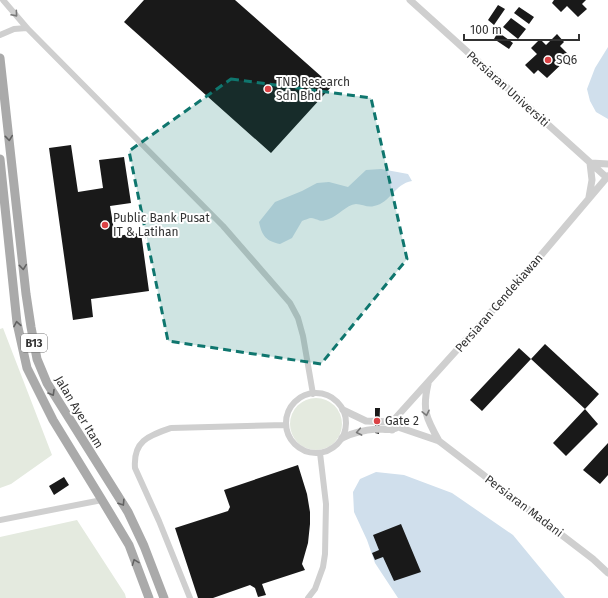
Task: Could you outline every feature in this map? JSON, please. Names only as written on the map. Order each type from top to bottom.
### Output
[{"type":"main road","name":"Jalan Ayer Itam","points":[[0,58],[26,294],[37,359],[47,384],[128,512],[144,546],[164,598]]},
{"type":"main road","name":"Jalan Ayer Itam","points":[[0,159],[17,323],[27,368],[53,420],[129,545],[149,598]]},
{"type":"street","points":[[3,0],[27,28],[223,226],[290,303],[298,318],[304,336],[313,394]]},
{"type":"street","name":"Persiaran Universiti","points":[[410,0],[590,163],[607,176]]},
{"type":"street","points":[[0,35],[14,29],[27,28]]},
{"type":"street","points":[[588,199],[592,180],[590,163],[608,164]]},
{"type":"street","name":"Persiaran Cendekiawan","points":[[394,426],[428,383],[520,280],[607,176]]},
{"type":"street","points":[[428,383],[424,399],[425,412],[429,424],[439,440]]},
{"type":"street","points":[[313,394],[328,396],[337,402],[343,410],[346,427],[342,438],[335,447],[320,453],[309,453],[299,448],[288,436],[286,426],[288,411],[294,402],[302,396],[313,394]]},
{"type":"street","points":[[343,410],[366,421],[394,426],[439,440]]},
{"type":"street","points":[[190,598],[159,521],[135,468],[134,460],[136,450],[145,439],[170,428],[286,426]]},
{"type":"street","points":[[342,438],[355,432],[394,426]]},
{"type":"street","name":"Persiaran Madani","points":[[439,440],[593,559],[608,573]]},
{"type":"street","points":[[308,598],[314,589],[323,567],[325,554],[326,504],[320,453]]},
{"type":"street","points":[[0,520],[102,500]]},
{"type":"highlighted area","points":[[231,79],[371,98],[407,259],[321,364],[168,341],[129,151]]},
{"type":"shaded area","points":[[3,328],[52,455],[11,484],[0,488],[0,329]]},
{"type":"shaded area","points":[[316,398],[326,400],[334,406],[340,414],[342,424],[340,434],[334,442],[326,448],[316,450],[306,448],[298,442],[292,434],[290,424],[292,414],[298,406],[306,400]]},
{"type":"shaded area","points":[[77,520],[125,594],[126,598],[0,598],[0,537]]},
{"type":"water","points":[[608,47],[608,119],[596,112],[590,101],[587,89],[595,68]]},
{"type":"water","points":[[381,169],[408,174],[412,181],[401,186],[389,198],[380,204],[370,207],[356,204],[349,206],[332,218],[326,220],[321,221],[311,218],[302,221],[292,238],[280,244],[271,241],[263,234],[259,222],[275,202],[317,183],[329,182],[348,187],[366,170]]},
{"type":"water","points":[[376,472],[404,475],[452,493],[513,535],[565,598],[398,598],[375,563],[367,540],[354,512],[353,492],[360,479]]},
{"type":"building","points":[[144,0],[235,0],[332,86],[271,153],[124,22]]},
{"type":"building","points":[[554,0],[586,0],[582,4],[587,9],[578,17],[567,6],[561,12],[552,3]]},
{"type":"building","points":[[498,5],[505,9],[494,25],[488,20]]},
{"type":"building","points":[[519,7],[534,17],[529,24],[514,13]]},
{"type":"building","points":[[511,18],[526,29],[518,39],[503,27]]},
{"type":"building","points":[[498,32],[513,43],[509,49],[494,39]]},
{"type":"building","name":"SQ6","points":[[557,34],[564,42],[560,46],[570,56],[547,78],[538,70],[534,74],[525,65],[537,54],[531,48],[540,39],[546,45]]},
{"type":"building","points":[[71,145],[78,192],[103,188],[99,160],[124,157],[131,203],[110,206],[115,236],[141,233],[149,291],[91,299],[93,317],[73,320],[49,148]]},
{"type":"building","points":[[545,344],[599,394],[585,409],[531,359]]},
{"type":"building","points":[[519,348],[531,359],[482,411],[470,400]]},
{"type":"building","name":"Gate 2","points":[[375,408],[380,408],[379,434],[375,433]]},
{"type":"building","points":[[585,409],[598,424],[566,456],[553,443]]},
{"type":"building","points":[[608,443],[608,475],[600,484],[583,470]]},
{"type":"building","points":[[298,465],[307,494],[310,512],[308,543],[302,564],[305,570],[262,584],[266,595],[258,597],[255,588],[250,585],[213,598],[198,598],[175,528],[228,511],[230,507],[224,490]]},
{"type":"building","points":[[64,477],[69,485],[54,495],[49,486]]},
{"type":"building","points":[[401,524],[421,572],[394,581],[383,557],[375,560],[372,553],[379,550],[373,535]]},
{"type":"place","name":"SQ6","points":[[548,60]]},
{"type":"place","name":"TNB Research Sdn Bhd","points":[[268,89]]},
{"type":"place","name":"Public Bank Pusat IT & Latihan","points":[[105,225]]},
{"type":"place","name":"Gate 2","points":[[377,421]]}]
